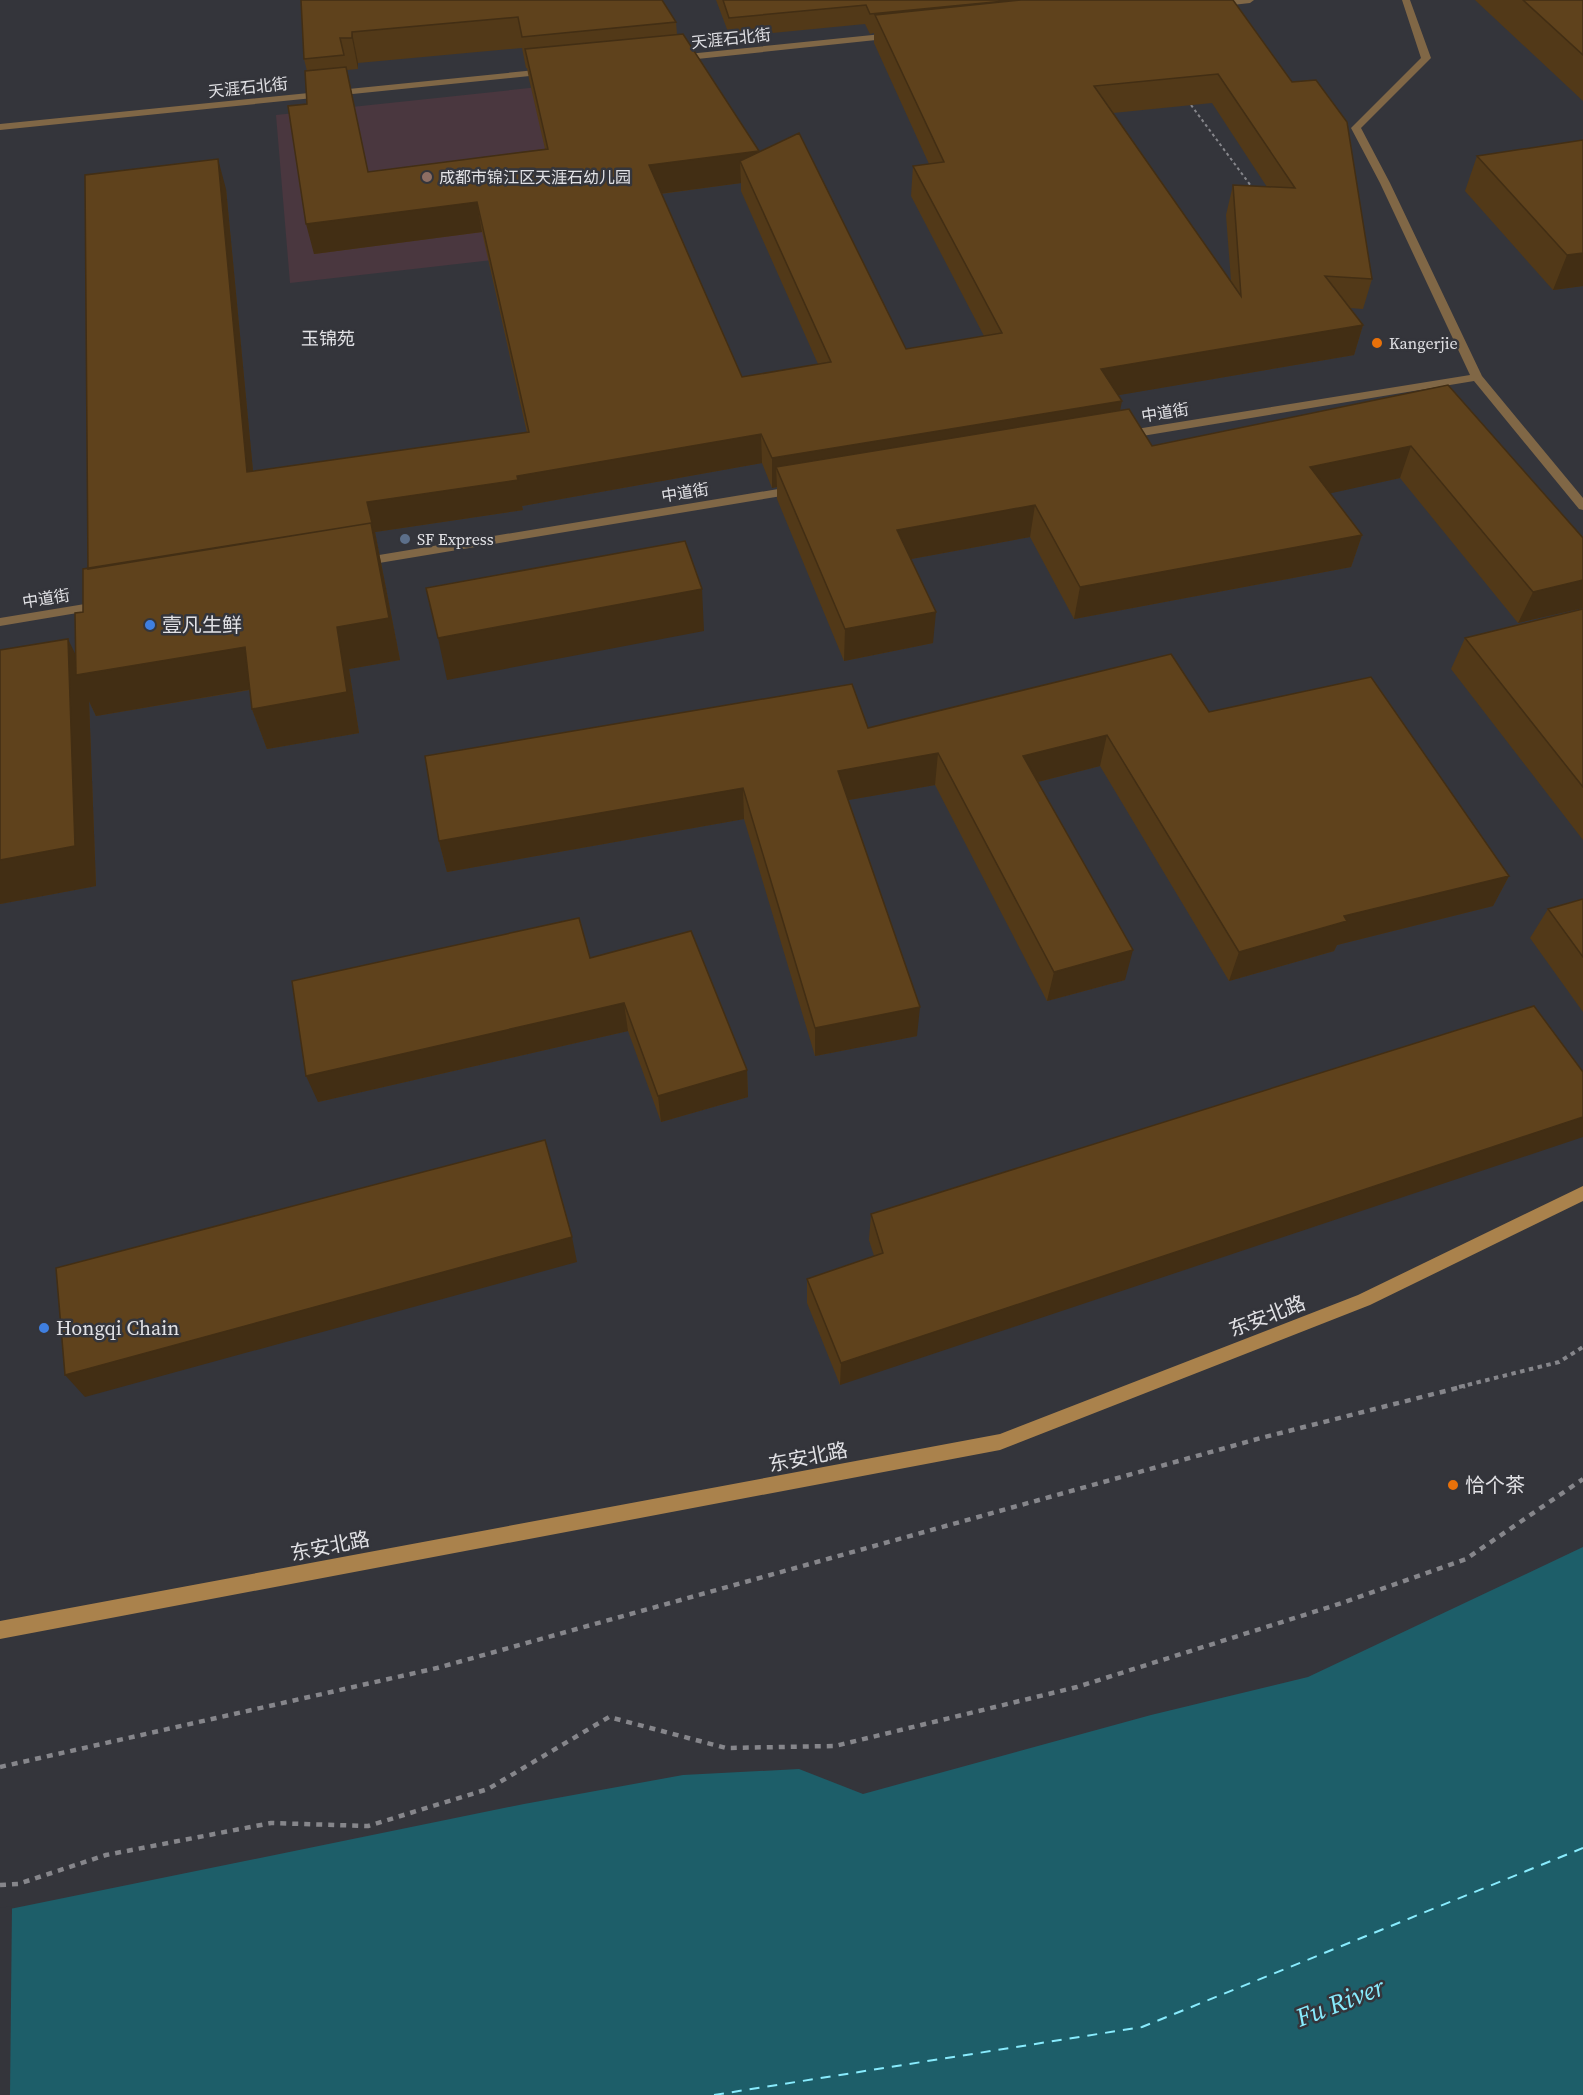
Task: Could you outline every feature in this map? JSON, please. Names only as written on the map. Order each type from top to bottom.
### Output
[{"type":"street","points":[[1203,5],[1250,0]]},
{"type":"street","points":[[1406,0],[1426,58],[1356,128],[1385,183],[1477,377],[1583,507]]},
{"type":"street","name":"天涯石北街","points":[[667,59],[905,35]]},
{"type":"street","name":"天涯石北街","points":[[0,127],[560,70]]},
{"type":"street","name":"中道街","points":[[1110,438],[1477,377]]},
{"type":"street","name":"中道街","points":[[354,563],[803,489]]},
{"type":"street","name":"中道街","points":[[0,622],[118,603]]},
{"type":"street","name":"东安北路","points":[[0,1630],[1000,1442],[1364,1300],[1583,1192]]},
{"type":"path","points":[[1191,105],[1254,190]]},
{"type":"path","points":[[0,1767],[438,1668],[1261,1438],[1559,1362],[1583,1347]]},
{"type":"path","points":[[0,1885],[18,1884],[106,1855],[271,1823],[368,1826],[488,1789],[609,1717],[726,1748],[835,1746],[1077,1687],[1342,1603],[1466,1559],[1583,1479]]},
{"type":"shaded area","name":"成都市锦江区天涯石幼儿园","points":[[615,79],[518,257],[290,283],[276,115]]},
{"type":"water","name":"Fu River","points":[[1583,1547],[1583,2095],[0,2095],[0,1911],[524,1804],[683,1775],[799,1769],[863,1794],[1151,1715],[1308,1677]]},
{"type":"pier","points":[[12,1906],[10,2095],[0,2095],[0,1908]]},
{"type":"building","points":[[301,0],[662,0],[676,22],[522,37],[518,17],[352,32],[352,38],[340,38],[344,55],[304,59]]},
{"type":"building","points":[[723,0],[1015,0],[870,14],[866,5],[729,18]]},
{"type":"building","points":[[1021,0],[1233,0],[1292,82],[1316,80],[1347,122],[1372,279],[1325,276],[1363,325],[1101,369],[1122,401],[772,458],[761,434],[517,476],[518,480],[367,502],[372,523],[88,569],[85,175],[218,159],[247,472],[529,432],[477,202],[306,224],[288,106],[307,104],[305,71],[346,67],[368,172],[548,149],[525,49],[683,34],[759,151],[649,165],[742,377],[831,362],[740,161],[799,133],[906,349],[1002,333],[913,166],[944,162],[875,15]],"holes":[[[1218,74],[1295,188],[1233,185],[1241,296],[1094,86]]]},
{"type":"building","points":[[1523,0],[1583,0],[1583,55]]},
{"type":"building","points":[[1583,140],[1583,253],[1567,255],[1477,156]]},
{"type":"building","points":[[1448,385],[1583,538],[1583,580],[1533,592],[1411,446],[1310,467],[1362,535],[1080,587],[1035,505],[897,530],[936,612],[845,629],[776,467],[1129,409],[1152,446]]},
{"type":"building","points":[[371,523],[389,618],[337,627],[347,692],[252,709],[245,647],[76,675],[75,613],[83,612],[83,569]]},
{"type":"building","points":[[685,541],[702,589],[438,638],[426,588]]},
{"type":"building","points":[[1583,609],[1583,787],[1465,638]]},
{"type":"building","points":[[68,639],[75,846],[0,860],[0,650]]},
{"type":"building","points":[[1171,654],[1209,712],[1371,677],[1509,876],[1344,916],[1347,921],[1239,952],[1107,735],[1023,756],[1133,950],[1054,972],[938,753],[838,771],[920,1007],[815,1028],[743,788],[439,841],[425,756],[852,684],[868,728]]},
{"type":"building","points":[[1583,899],[1583,957],[1548,909]]},
{"type":"building","points":[[579,918],[590,958],[691,931],[747,1070],[658,1096],[624,1003],[306,1076],[292,981]]},
{"type":"building","points":[[1534,1006],[1583,1072],[1583,1117],[841,1363],[807,1279],[883,1253],[871,1214]]},
{"type":"building","points":[[545,1140],[572,1237],[65,1375],[56,1268]]},
{"type":"ferry route","points":[[714,2095],[1142,2027],[1583,1848]]},
{"type":"place","name":"成都市锦江区天涯石幼儿园","points":[[427,177]]},
{"type":"place","name":"Kangerjie","points":[[1377,343]]},
{"type":"place","name":"SF Express","points":[[405,539]]},
{"type":"place","name":"壹凡生鲜","points":[[150,625]]},
{"type":"place","name":"Hongqi Chain","points":[[44,1328]]},
{"type":"place","name":"恰个茶","points":[[1453,1485]]},
{"type":"district","name":"玉锦苑","points":[[328,339]]}]
